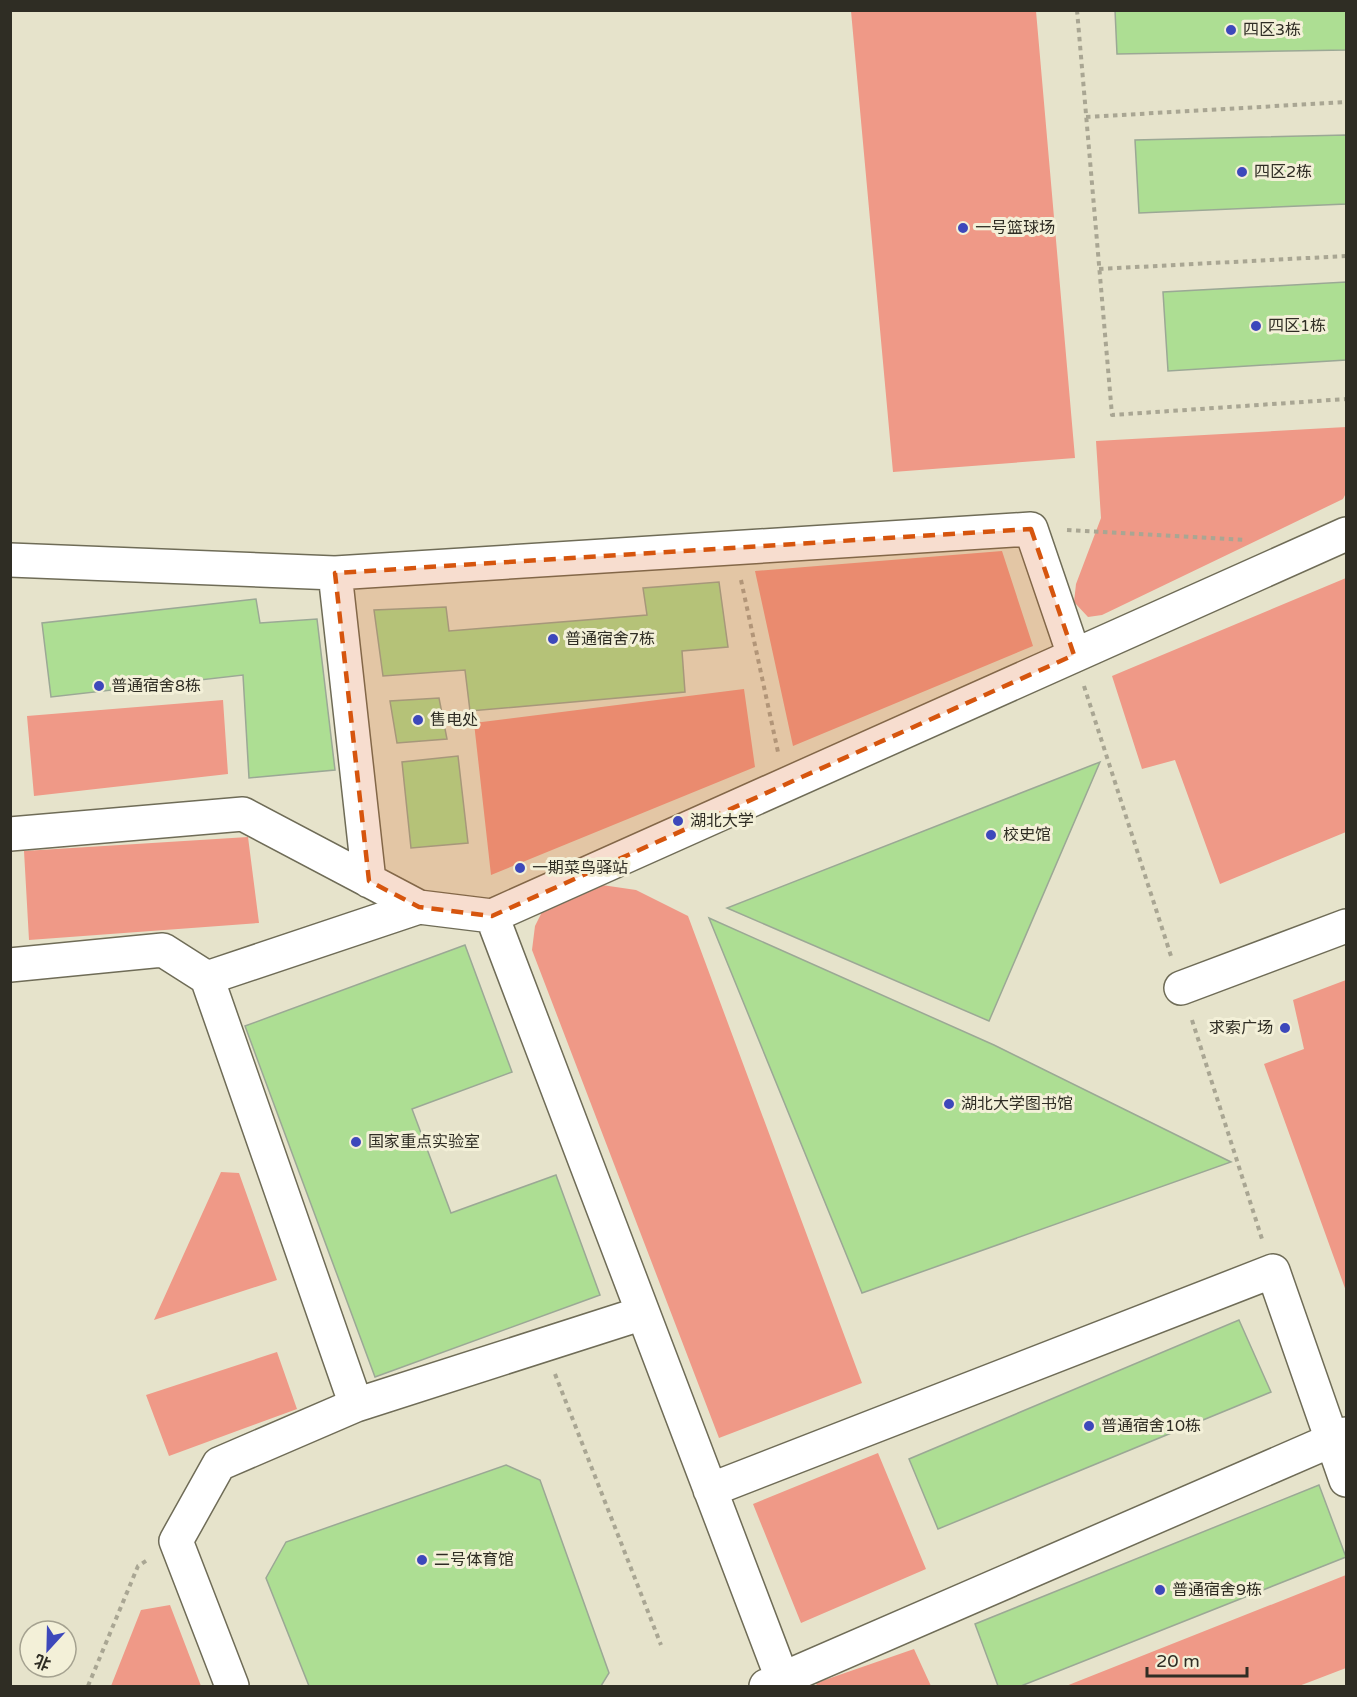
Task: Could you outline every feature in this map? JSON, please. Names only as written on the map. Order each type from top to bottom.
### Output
[{"type":"street","points":[[10,561],[335,573],[1031,529],[1074,655]]},
{"type":"street","points":[[10,834],[243,814],[419,907],[492,916],[1272,565],[1347,534]]},
{"type":"street","points":[[335,573],[369,880]]},
{"type":"street","points":[[207,978],[419,907]]},
{"type":"street","points":[[492,916],[710,1490],[778,1684],[1339,1437]]},
{"type":"street","points":[[1181,988],[1347,926]]},
{"type":"street","points":[[10,964],[163,950],[207,978],[356,1405]]},
{"type":"street","points":[[710,1490],[1273,1271],[1339,1437],[1347,1480]]},
{"type":"street","points":[[232,1686],[176,1541],[219,1464],[356,1405],[643,1313]]},
{"type":"path","points":[[1077,10],[1112,415],[1347,399]]},
{"type":"path","points":[[1086,117],[1347,102]]},
{"type":"path","points":[[1099,269],[1347,256]]},
{"type":"path","points":[[1031,529],[1257,541],[1272,565]]},
{"type":"path","points":[[735,548],[785,785]]},
{"type":"path","points":[[543,1345],[661,1645]]},
{"type":"path","points":[[88,1686],[138,1566],[176,1541]]},
{"type":"highlighted area","points":[[1031,529],[1074,655],[492,916],[419,907],[369,881],[335,573]]},
{"type":"shaded area","name":"一号篮球场","points":[[851,11],[1036,11],[1075,458],[893,472]]},
{"type":"shaded area","points":[[1346,427],[1346,493],[1343,499],[1102,615],[1088,617],[1074,602],[1076,584],[1101,518],[1096,441]]},
{"type":"shaded area","points":[[1002,551],[1033,646],[793,746],[755,571]]},
{"type":"shaded area","points":[[1346,578],[1346,832],[1220,884],[1175,760],[1142,769],[1112,676]]},
{"type":"shaded area","points":[[744,689],[755,767],[491,875],[474,723]]},
{"type":"shaded area","points":[[223,700],[228,774],[34,796],[27,716]]},
{"type":"shaded area","points":[[248,837],[259,923],[29,940],[24,851]]},
{"type":"shaded area","points":[[602,885],[636,890],[688,916],[862,1383],[719,1438],[532,950],[535,926],[544,908]]},
{"type":"shaded area","points":[[1346,980],[1346,1291],[1264,1064],[1304,1049],[1293,1000]]},
{"type":"shaded area","points":[[221,1172],[239,1173],[277,1280],[154,1320]]},
{"type":"shaded area","points":[[277,1352],[297,1409],[169,1456],[146,1395]]},
{"type":"shaded area","points":[[878,1453],[926,1569],[801,1623],[753,1504]]},
{"type":"shaded area","points":[[1346,1575],[1346,1668],[1299,1686],[1066,1686]]},
{"type":"shaded area","points":[[170,1605],[201,1686],[111,1686],[141,1610]]},
{"type":"shaded area","points":[[914,1649],[931,1686],[817,1686],[816,1683]]},
{"type":"building","name":"四区3栋","points":[[1115,10],[1346,10],[1346,50],[1117,54]]},
{"type":"building","name":"四区2栋","points":[[1346,135],[1346,204],[1139,213],[1135,140]]},
{"type":"building","name":"四区1栋","points":[[1346,282],[1346,360],[1168,371],[1163,292]]},
{"type":"building","name":"普通宿舍7栋","points":[[719,582],[728,647],[682,651],[685,692],[470,711],[465,670],[383,676],[374,610],[446,607],[449,631],[647,615],[643,588]]},
{"type":"building","name":"普通宿舍8栋","points":[[256,599],[260,623],[317,619],[335,770],[249,778],[243,675],[51,697],[42,623]]},
{"type":"building","name":"售电处","points":[[439,698],[447,739],[397,743],[390,701]]},
{"type":"building","points":[[458,756],[468,843],[411,848],[402,762]]},
{"type":"building","name":"校史馆","points":[[1100,762],[989,1021],[727,908]]},
{"type":"building","name":"湖北大学图书馆","points":[[709,918],[994,1045],[1231,1162],[862,1293]]},
{"type":"building","name":"国家重点实验室","points":[[465,945],[512,1072],[412,1109],[451,1213],[556,1175],[600,1295],[375,1377],[245,1026]]},
{"type":"building","name":"普通宿舍10栋","points":[[1239,1320],[1271,1392],[938,1529],[909,1459]]},
{"type":"building","name":"二号体育馆","points":[[506,1465],[540,1480],[609,1673],[601,1686],[309,1686],[266,1578],[286,1542]]},
{"type":"building","name":"普通宿舍9栋","points":[[1319,1485],[1346,1557],[1021,1686],[998,1686],[975,1624]]},
{"type":"place","name":"四区3栋","points":[[1231,30]]},
{"type":"place","name":"四区2栋","points":[[1242,172]]},
{"type":"place","name":"一号篮球场","points":[[963,228]]},
{"type":"place","name":"四区1栋","points":[[1256,326]]},
{"type":"place","name":"普通宿舍7栋","points":[[553,639]]},
{"type":"place","name":"普通宿舍8栋","points":[[99,686]]},
{"type":"place","name":"售电处","points":[[418,720]]},
{"type":"place","name":"湖北大学","points":[[678,821]]},
{"type":"place","name":"校史馆","points":[[991,835]]},
{"type":"place","name":"一期菜鸟驿站","points":[[520,868]]},
{"type":"place","name":"求索广场","points":[[1285,1028]]},
{"type":"place","name":"湖北大学图书馆","points":[[949,1104]]},
{"type":"place","name":"国家重点实验室","points":[[356,1142]]},
{"type":"place","name":"普通宿舍10栋","points":[[1089,1426]]},
{"type":"place","name":"二号体育馆","points":[[422,1560]]},
{"type":"place","name":"普通宿舍9栋","points":[[1160,1590]]}]
